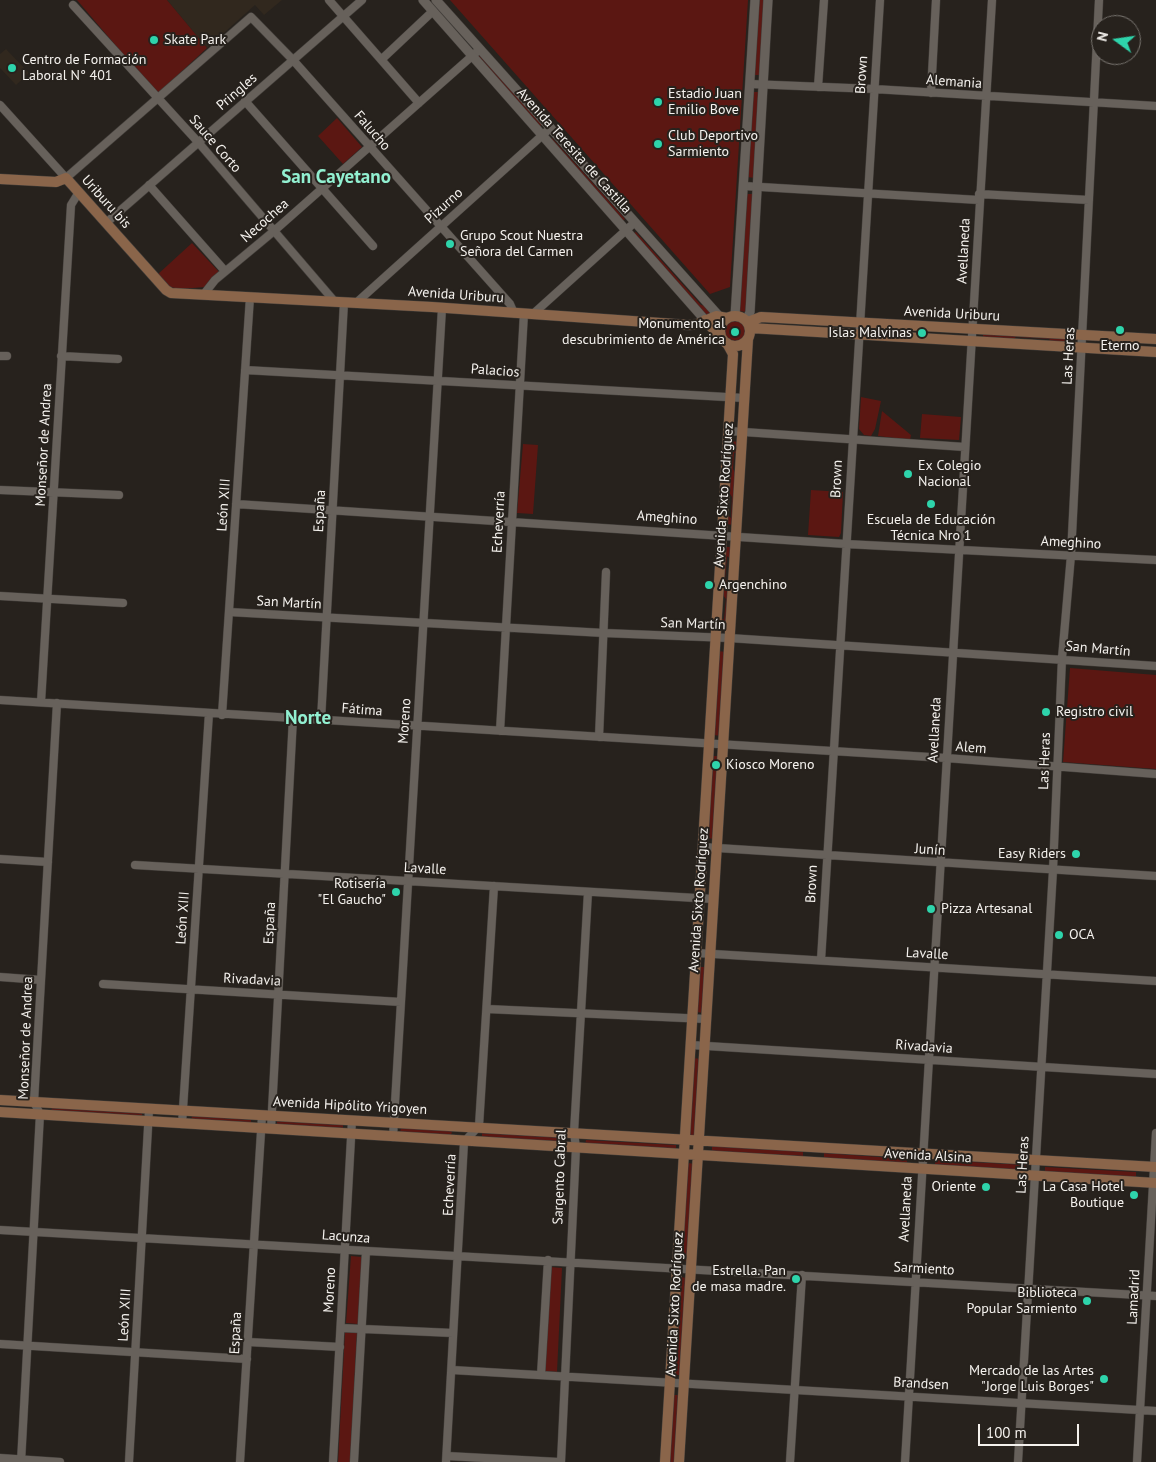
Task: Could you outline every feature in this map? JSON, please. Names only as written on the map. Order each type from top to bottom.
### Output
[{"type":"main road","points":[[0,179],[56,182],[66,178]]},
{"type":"main road","name":"Uriburu bis","points":[[66,178],[166,290],[171,293],[204,294]]},
{"type":"main road","name":"Avenida Uriburu","points":[[204,294],[356,302],[689,325],[705,320]]},
{"type":"main road","points":[[705,320],[727,317],[748,327],[740,345],[726,342],[720,328],[727,317]]},
{"type":"main road","name":"Avenida Uriburu","points":[[748,327],[761,317],[1156,339]]},
{"type":"main road","name":"Avenida Teresita de Castilla","points":[[705,320],[726,342]]},
{"type":"main road","name":"Avenida Uriburu","points":[[748,327],[972,343],[1156,352]]},
{"type":"main road","name":"Avenida Sixto Rodríguez","points":[[679,1462],[748,327]]},
{"type":"main road","name":"Avenida Sixto Rodríguez","points":[[665,1462],[714,638],[729,432],[733,354],[726,342]]},
{"type":"main road","name":"Avenida Hipólito Yrigoyen","points":[[0,1100],[183,1112],[479,1126],[699,1141]]},
{"type":"main road","name":"Avenida Hipólito Yrigoyen","points":[[0,1112],[698,1156]]},
{"type":"main road","name":"Avenida Alsina","points":[[699,1141],[1155,1167]]},
{"type":"main road","points":[[814,1163],[815,1148]]},
{"type":"main road","name":"Avenida Alsina","points":[[698,1156],[1154,1183]]},
{"type":"street","points":[[329,0],[419,103]]},
{"type":"street","name":"Pringles","points":[[106,223],[362,0]]},
{"type":"street","name":"Avenida Teresita de Castilla","points":[[423,0],[705,320]]},
{"type":"street","name":"Avenida Teresita de Castilla","points":[[436,0],[634,223],[727,317]]},
{"type":"street","points":[[727,317],[744,186],[755,0]]},
{"type":"street","name":"Avenida Sixto Rodríguez","points":[[748,327],[768,0]]},
{"type":"street","points":[[818,87],[824,0]]},
{"type":"street","name":"Brown","points":[[821,960],[851,439],[860,335],[880,0]]},
{"type":"street","points":[[931,93],[936,0]]},
{"type":"street","name":"Avellaneda","points":[[904,1462],[992,0]]},
{"type":"street","name":"Las Heras","points":[[1018,1462],[1046,973],[1054,870],[1062,658],[1071,555],[1099,0]]},
{"type":"street","name":"Sauce Corto","points":[[73,5],[198,142],[274,231],[339,302]]},
{"type":"street","points":[[382,59],[433,11]]},
{"type":"street","name":"Falucho","points":[[157,99],[248,18],[254,18],[510,304],[524,313]]},
{"type":"street","name":"Necochea","points":[[204,294],[226,271],[480,49]]},
{"type":"street","name":"Alemania","points":[[750,84],[874,89],[1156,106]]},
{"type":"street","points":[[66,178],[157,99]]},
{"type":"street","points":[[245,101],[373,246]]},
{"type":"street","name":"Uriburu bis","points":[[0,105],[66,178]]},
{"type":"street","name":"Pizurno","points":[[356,302],[550,128]]},
{"type":"street","points":[[149,185],[226,271]]},
{"type":"street","points":[[744,186],[1089,200]]},
{"type":"street","name":"Monseñor de Andrea","points":[[41,702],[71,204],[79,192]]},
{"type":"street","points":[[524,313],[634,223]]},
{"type":"street","name":"León XIII","points":[[222,715],[250,297]]},
{"type":"street","name":"España","points":[[321,720],[340,375],[339,302]]},
{"type":"street","name":"Moreno","points":[[393,1137],[442,308]]},
{"type":"street","name":"Echeverría","points":[[500,731],[518,385],[524,313]]},
{"type":"street","points":[[61,356],[118,359]]},
{"type":"street","name":"Palacios","points":[[245,370],[744,398]]},
{"type":"street","points":[[729,432],[965,447]]},
{"type":"street","points":[[0,490],[119,495]]},
{"type":"street","name":"Ameghino","points":[[236,504],[511,520],[846,544],[1156,560]]},
{"type":"street","points":[[599,737],[606,572]]},
{"type":"street","points":[[0,596],[123,603]]},
{"type":"street","name":"San Martín","points":[[229,612],[506,628],[729,638],[1062,658],[1156,666]]},
{"type":"street","name":"Fátima","points":[[0,700],[723,745]]},
{"type":"street","name":"Monseñor de Andrea","points":[[21,1461],[40,1114],[34,1102],[57,703]]},
{"type":"street","name":"León XIII","points":[[182,1124],[209,713]]},
{"type":"street","name":"España","points":[[240,1462],[254,1244],[278,994],[293,718]]},
{"type":"street","name":"Alem","points":[[723,745],[946,758],[1156,774]]},
{"type":"street","name":"Junín","points":[[702,847],[1156,876]]},
{"type":"street","points":[[0,859],[48,862]]},
{"type":"street","name":"Lavalle","points":[[135,865],[699,899],[713,898]]},
{"type":"street","points":[[479,1126],[494,886]]},
{"type":"street","name":"Sargento Cabral","points":[[560,1462],[576,1148],[574,1132],[588,892]]},
{"type":"street","name":"Lavalle","points":[[696,953],[1156,981]]},
{"type":"street","points":[[0,977],[41,980]]},
{"type":"street","name":"Rivadavia","points":[[103,984],[400,1002]]},
{"type":"street","points":[[487,1009],[706,1019]]},
{"type":"street","name":"Rivadavia","points":[[691,1045],[1156,1074]]},
{"type":"street","name":"León XIII","points":[[129,1462],[149,1110]]},
{"type":"street","name":"Moreno","points":[[334,1462],[352,1120]]},
{"type":"street","name":"Echeverría","points":[[447,1459],[464,1142],[479,1126]]},
{"type":"street","name":"Lamadrid","points":[[1137,1462],[1156,1133]]},
{"type":"street","name":"Lacunza","points":[[0,1230],[691,1269]]},
{"type":"street","points":[[354,1462],[366,1251]]},
{"type":"street","points":[[541,1375],[548,1260]]},
{"type":"street","name":"Sarmiento","points":[[691,1269],[1156,1296]]},
{"type":"street","points":[[790,1462],[802,1275]]},
{"type":"street","points":[[341,1328],[453,1333]]},
{"type":"street","points":[[248,1342],[340,1347]]},
{"type":"street","points":[[0,1344],[247,1359]]},
{"type":"street","name":"Brandsen","points":[[452,1370],[1156,1411]]},
{"type":"street","points":[[0,1458],[21,1461],[60,1462]]},
{"type":"street","points":[[447,1459],[560,1462]]},
{"type":"shaded area","points":[[77,0],[167,0],[207,48],[157,94]]},
{"type":"shaded area","points":[[167,0],[282,0],[264,15],[255,5],[207,48]]},
{"type":"shaded area","name":"Club Deportivo Sarmiento","points":[[450,0],[748,0],[730,287],[710,294]]},
{"type":"shaded area","points":[[757,0],[765,0],[761,75],[753,75]]},
{"type":"shaded area","points":[[6,49],[29,73],[16,85],[0,68],[0,54]]},
{"type":"shaded area","points":[[479,55],[542,124],[540,126],[477,57]]},
{"type":"shaded area","points":[[751,92],[760,92],[755,178],[747,177]]},
{"type":"shaded area","points":[[337,118],[362,147],[343,164],[318,136]]},
{"type":"shaded area","points":[[552,138],[625,219],[623,221],[550,140]]},
{"type":"shaded area","points":[[746,194],[754,194],[747,312],[739,311]]},
{"type":"shaded area","points":[[636,232],[701,305],[706,306],[713,315],[705,317],[634,233]]},
{"type":"shaded area","points":[[192,243],[220,273],[205,287],[181,289],[169,287],[157,275]]},
{"type":"shaded area","points":[[731,319],[739,319],[746,326],[746,334],[739,341],[731,341],[724,334],[724,326]]},
{"type":"shaded area","points":[[983,333],[1069,338],[1069,345],[1046,343],[1050,339],[1016,337],[1010,341],[983,340]]},
{"type":"shaded area","points":[[861,397],[881,401],[875,429],[871,436],[864,435],[859,429]]},
{"type":"shaded area","points":[[882,411],[911,435],[910,440],[878,436]]},
{"type":"shaded area","points":[[922,414],[961,417],[959,440],[920,438]]},
{"type":"shaded area","points":[[731,441],[739,442],[738,456],[734,452],[733,469],[737,475],[734,525],[726,524],[726,514],[731,518],[732,497],[728,491]]},
{"type":"shaded area","points":[[523,444],[538,445],[533,514],[517,513]]},
{"type":"shaded area","points":[[811,490],[843,492],[841,533],[839,537],[808,535]]},
{"type":"shaded area","points":[[724,547],[732,547],[732,560],[727,556],[725,579],[730,584],[728,627],[720,627],[720,617],[724,620],[726,599],[722,594]]},
{"type":"shaded area","points":[[718,651],[726,652],[721,736],[714,735]]},
{"type":"shaded area","points":[[1070,668],[1156,675],[1156,769],[1063,762]]},
{"type":"shaded area","points":[[712,756],[720,756],[714,839],[707,838]]},
{"type":"shaded area","points":[[700,967],[707,967],[704,1013],[697,1012]]},
{"type":"shaded area","points":[[693,1058],[701,1059],[695,1135],[688,1135]]},
{"type":"shaded area","points":[[52,1107],[142,1112],[142,1117],[51,1112]]},
{"type":"shaded area","points":[[192,1116],[251,1120],[251,1125],[191,1121]]},
{"type":"shaded area","points":[[277,1121],[343,1125],[343,1130],[277,1126]]},
{"type":"shaded area","points":[[401,1128],[452,1131],[451,1136],[400,1133]]},
{"type":"shaded area","points":[[482,1133],[565,1138],[564,1143],[482,1138]]},
{"type":"shaded area","points":[[586,1140],[676,1145],[676,1150],[585,1145]]},
{"type":"shaded area","points":[[712,1146],[803,1151],[803,1156],[712,1151]]},
{"type":"shaded area","points":[[824,1153],[907,1159],[907,1164],[824,1159]]},
{"type":"shaded area","points":[[935,1160],[1026,1165],[1026,1171],[935,1166]]},
{"type":"shaded area","points":[[688,1163],[695,1164],[689,1261],[682,1260]]},
{"type":"shaded area","points":[[1045,1167],[1136,1172],[1136,1177],[1045,1172]]},
{"type":"shaded area","points":[[351,1256],[362,1257],[358,1324],[346,1323]]},
{"type":"shaded area","points":[[550,1267],[562,1268],[557,1372],[545,1371]]},
{"type":"shaded area","points":[[680,1277],[687,1278],[682,1375],[674,1375]]},
{"type":"shaded area","points":[[345,1332],[357,1332],[350,1462],[338,1462]]},
{"type":"shaded area","points":[[673,1395],[681,1395],[677,1462],[670,1462]]},
{"type":"place","name":"Skate Park","points":[[154,40]]},
{"type":"place","name":"Centro de Formación Laboral N° 401","points":[[12,68]]},
{"type":"place","name":"Estadio Juan Emilio Bove","points":[[658,102]]},
{"type":"place","name":"Club Deportivo Sarmiento","points":[[658,144]]},
{"type":"place","name":"Grupo Scout Nuestra Señora del Carmen","points":[[450,244]]},
{"type":"place","name":"Eterno","points":[[1120,330]]},
{"type":"place","name":"Monumento al descubrimiento de América","points":[[735,332]]},
{"type":"place","name":"Islas Malvinas","points":[[922,333]]},
{"type":"place","name":"Ex Colegio Nacional","points":[[908,474]]},
{"type":"place","name":"Escuela de Educación Técnica Nro 1","points":[[931,504]]},
{"type":"place","name":"Argenchino","points":[[709,585]]},
{"type":"place","name":"Registro civil","points":[[1046,712]]},
{"type":"place","name":"Kiosco Moreno","points":[[716,765]]},
{"type":"place","name":"Easy Riders","points":[[1076,854]]},
{"type":"place","name":"Rotisería \"El Gaucho\"","points":[[396,892]]},
{"type":"place","name":"Pizza Artesanal","points":[[931,909]]},
{"type":"place","name":"OCA","points":[[1059,935]]},
{"type":"place","name":"Oriente","points":[[986,1187]]},
{"type":"place","name":"La Casa Hotel Boutique","points":[[1134,1195]]},
{"type":"place","name":"Estrella. Pan de masa madre.","points":[[796,1279]]},
{"type":"place","name":"Biblioteca Popular Sarmiento","points":[[1087,1301]]},
{"type":"place","name":"Mercado de las Artes \"Jorge Luis Borges\"","points":[[1104,1379]]},
{"type":"district","name":"San Cayetano","points":[[336,178]]},
{"type":"district","name":"Norte","points":[[308,719]]}]
